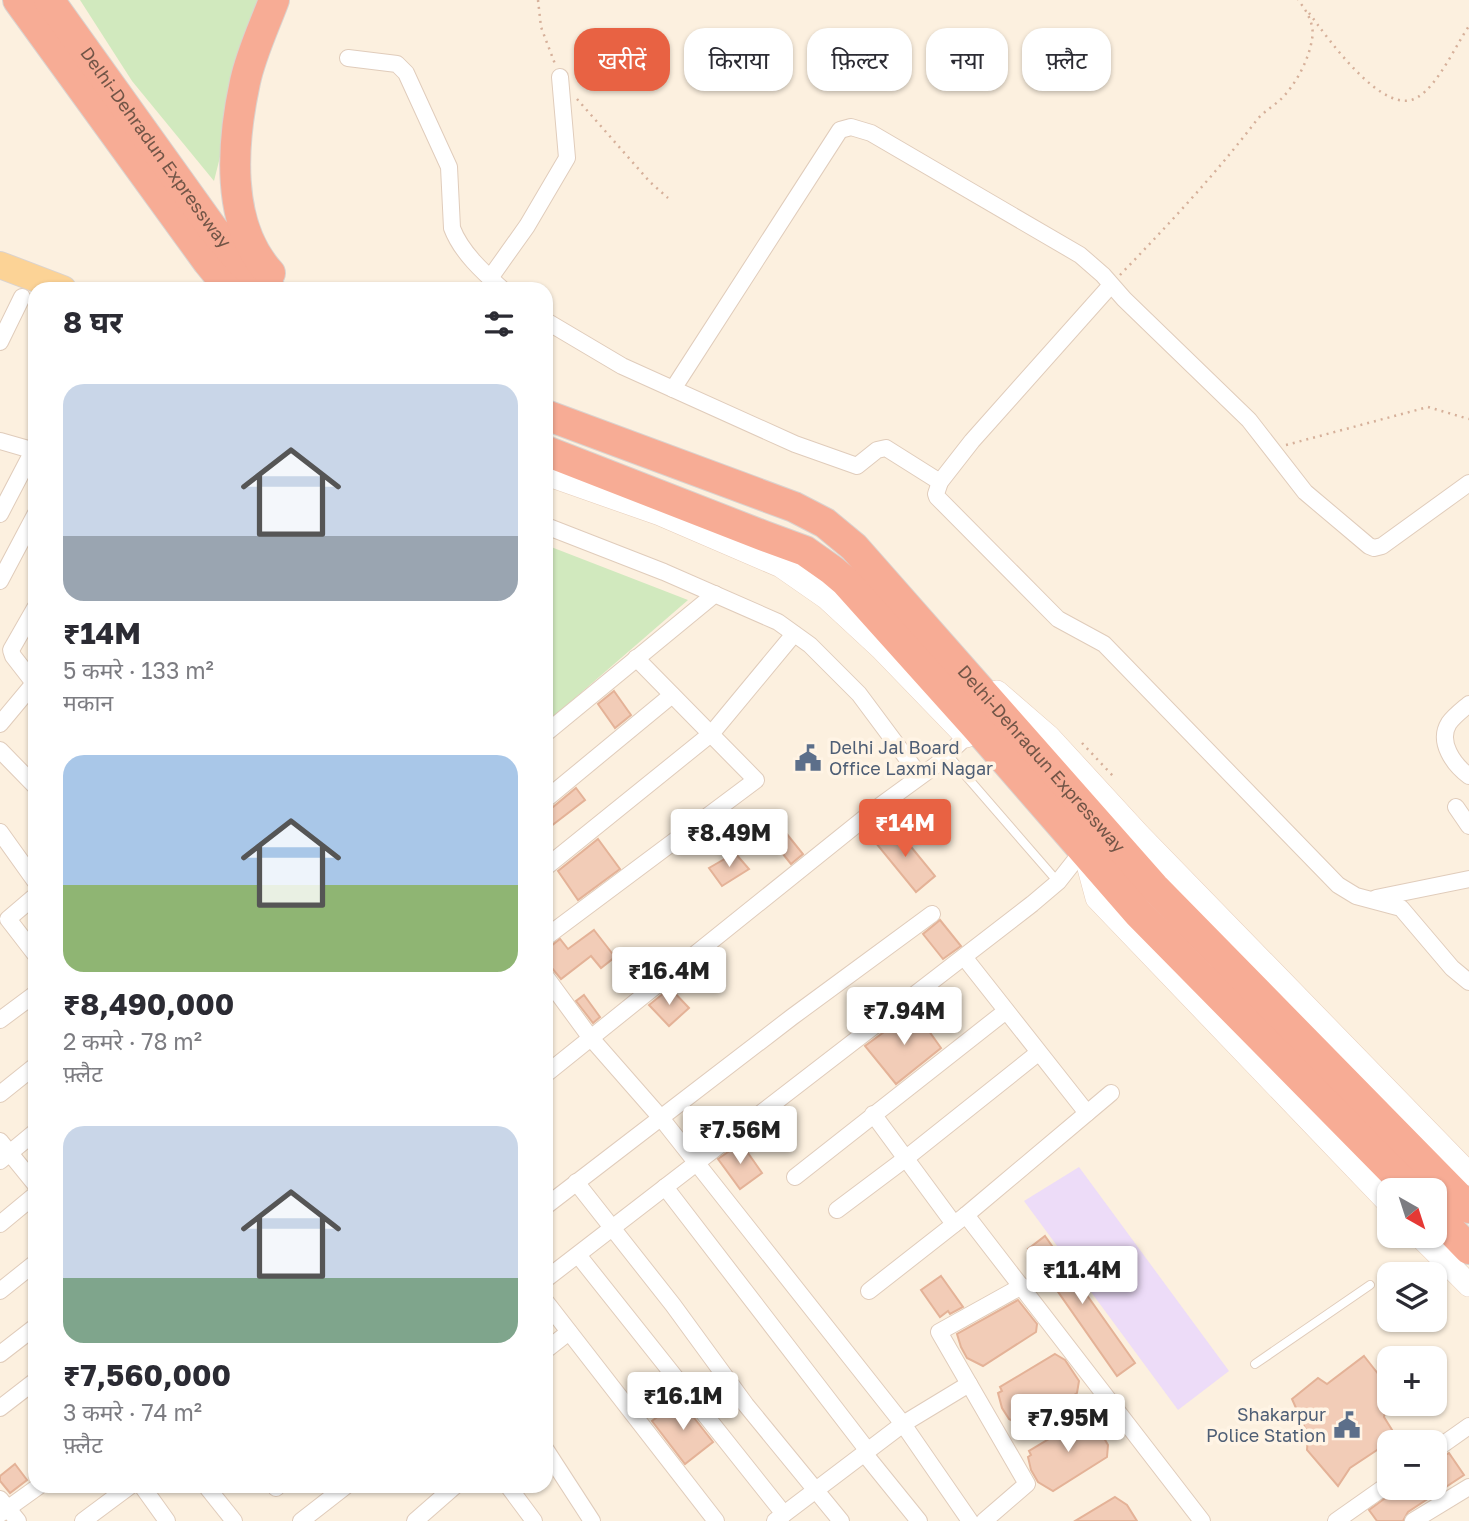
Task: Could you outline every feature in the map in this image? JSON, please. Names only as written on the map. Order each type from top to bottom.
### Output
[{"type":"highway","name":"Delhi-Dehradun Expressway","points":[[18,0],[224,282]]},
{"type":"highway","name":"Delhi-Dehradun Expressway","points":[[49,0],[213,229],[240,261],[262,282]]},
{"type":"highway","points":[[274,0],[246,79],[240,114],[236,182],[247,236],[263,266],[278,282]]},
{"type":"highway","name":"Delhi-Dehradun Expressway","points":[[553,418],[794,508],[825,523],[855,547],[1154,887],[1469,1208]]},
{"type":"highway","name":"Delhi-Dehradun Expressway","points":[[553,454],[791,545],[819,560],[845,581],[972,732],[1084,849],[1139,913],[1399,1178]]},
{"type":"highway","points":[[1447,1226],[1469,1249]]},
{"type":"main road","points":[[0,265],[45,282]]},
{"type":"street","points":[[348,58],[397,64],[406,73],[449,167],[452,228],[461,246],[495,282]]},
{"type":"street","points":[[497,282],[566,158],[560,76]]},
{"type":"street","points":[[673,389],[840,130],[845,127],[871,133],[1059,242],[1093,265],[1248,420],[1273,448],[1305,492],[1374,548],[1382,546],[1469,483]]},
{"type":"street","points":[[1111,285],[972,441],[940,482],[936,494],[939,500],[1050,611],[1066,624],[1104,644],[1338,885],[1356,896],[1401,908],[1452,968],[1469,982]]},
{"type":"street","points":[[0,342],[22,297]]},
{"type":"street","points":[[553,325],[622,366],[795,444],[854,465],[859,465],[877,450],[890,449],[940,482]]},
{"type":"street","points":[[0,442],[28,449]]},
{"type":"street","points":[[0,514],[28,461]]},
{"type":"street","points":[[553,476],[660,514],[781,566],[827,598],[972,732],[553,1068]]},
{"type":"street","points":[[0,581],[28,527]]},
{"type":"street","points":[[553,529],[778,622],[833,667],[859,694],[920,776]]},
{"type":"street","points":[[553,727],[715,594]]},
{"type":"street","points":[[28,620],[11,650],[28,674]]},
{"type":"street","points":[[553,861],[712,733],[794,634]]},
{"type":"street","points":[[946,649],[1049,737],[1139,835],[1469,1174]]},
{"type":"street","points":[[553,932],[756,780],[636,658]]},
{"type":"street","points":[[0,724],[28,691]]},
{"type":"street","points":[[553,793],[672,695]]},
{"type":"street","points":[[1469,704],[1447,725],[1445,738],[1455,763],[1469,776]]},
{"type":"street","points":[[0,750],[28,779]]},
{"type":"street","points":[[1456,807],[1469,826]]},
{"type":"street","points":[[0,832],[28,871]]},
{"type":"street","points":[[553,1274],[1058,882],[1084,849]]},
{"type":"street","points":[[1084,849],[1097,898],[1377,1190]]},
{"type":"street","points":[[1371,900],[1469,879]]},
{"type":"street","points":[[28,902],[8,919],[28,945]]},
{"type":"street","points":[[553,1200],[792,1017],[932,914]]},
{"type":"street","points":[[964,957],[1087,1113]]},
{"type":"street","points":[[553,987],[590,1037],[661,1118],[903,1424],[970,1521]]},
{"type":"street","points":[[0,1020],[28,999]]},
{"type":"street","points":[[795,1177],[1006,1011]]},
{"type":"street","points":[[837,1210],[1038,1053]]},
{"type":"street","points":[[0,1094],[28,1072]]},
{"type":"street","points":[[869,1291],[960,1220],[1111,1093]]},
{"type":"street","points":[[873,1114],[905,1159],[1022,1286],[1202,1521]]},
{"type":"street","points":[[28,1136],[3,1152],[28,1177]]},
{"type":"street","points":[[576,1182],[673,1305],[746,1405],[841,1521]]},
{"type":"street","points":[[665,1187],[919,1521]]},
{"type":"street","points":[[0,1223],[28,1201]]},
{"type":"street","points":[[1432,1248],[1469,1285]]},
{"type":"street","points":[[578,1255],[782,1518],[903,1424],[969,1384]]},
{"type":"street","points":[[0,1291],[28,1269]]},
{"type":"street","points":[[984,1521],[1027,1483],[939,1332],[1022,1286]]},
{"type":"street","points":[[553,1311],[716,1521]]},
{"type":"street","points":[[0,1354],[28,1332]]},
{"type":"street","points":[[553,1345],[569,1332]]},
{"type":"street","points":[[2,1402],[28,1385]]},
{"type":"street","points":[[1447,1442],[1469,1426]]},
{"type":"street","points":[[553,1461],[592,1521]]},
{"type":"street","points":[[1336,1521],[1377,1492]]},
{"type":"street","points":[[6,1510],[29,1493]]},
{"type":"street","points":[[83,1521],[121,1493]]},
{"type":"street","points":[[146,1493],[163,1519]]},
{"type":"street","points":[[212,1493],[234,1521]]},
{"type":"street","points":[[302,1521],[337,1493]]},
{"type":"street","points":[[415,1521],[448,1493]]},
{"type":"street","points":[[513,1493],[533,1520]]},
{"type":"street","points":[[1413,1521],[1466,1493]]},
{"type":"lane","points":[[947,754],[1058,882]]},
{"type":"lane","points":[[1255,1364],[1370,1285]]},
{"type":"path","points":[[538,0],[541,27],[560,76],[590,115],[667,198]]},
{"type":"path","points":[[1298,0],[1358,73],[1385,94],[1403,101],[1420,96],[1429,87],[1469,26]]},
{"type":"path","points":[[1111,285],[1215,173],[1258,118],[1283,97],[1294,82],[1304,64],[1313,36],[1304,7]]},
{"type":"path","points":[[1273,448],[1428,407],[1469,419]]},
{"type":"path","points":[[1082,743],[1113,776]]},
{"type":"shaded area","points":[[1079,1167],[1229,1371],[1178,1410],[1024,1201]]},
{"type":"green space","points":[[80,0],[259,0],[214,181],[132,81]]},
{"type":"green space","points":[[553,548],[688,600],[553,717]]},
{"type":"building","points":[[614,691],[631,715],[615,728],[598,704]]},
{"type":"building","points":[[576,788],[585,800],[553,825],[553,807]]},
{"type":"building","points":[[894,826],[935,876],[916,892],[875,842]]},
{"type":"building","points":[[782,828],[803,854],[791,864],[770,838]]},
{"type":"building","points":[[598,839],[620,869],[578,900],[558,871]]},
{"type":"building","points":[[735,853],[749,869],[722,886],[709,868]]},
{"type":"building","points":[[940,920],[961,946],[943,959],[923,934]]},
{"type":"building","points":[[594,930],[615,957],[601,968],[591,956],[561,979],[553,969],[553,944],[560,939],[568,949]]},
{"type":"building","points":[[670,988],[689,1008],[669,1026],[649,1005]]},
{"type":"building","points":[[584,995],[600,1017],[593,1023],[576,1001]]},
{"type":"building","points":[[914,1010],[941,1048],[896,1084],[865,1046]]},
{"type":"building","points":[[741,1143],[762,1173],[740,1189],[718,1159]]},
{"type":"building","points":[[1045,1236],[1135,1363],[1117,1376],[1028,1249]]},
{"type":"building","points":[[941,1276],[963,1307],[950,1314],[948,1311],[940,1317],[921,1290]]},
{"type":"building","points":[[1018,1300],[1037,1324],[1036,1332],[983,1366],[967,1358],[957,1334]]},
{"type":"building","points":[[1055,1354],[1065,1360],[1079,1381],[1077,1393],[1024,1427],[1009,1419],[1002,1408],[998,1393],[1002,1391],[1000,1387]]},
{"type":"building","name":"Shakarpur Police Station","points":[[1364,1356],[1377,1372],[1377,1416],[1384,1416],[1392,1430],[1377,1430],[1377,1450],[1350,1468],[1338,1486],[1307,1450],[1308,1435],[1292,1399],[1318,1378],[1327,1384]]},
{"type":"building","points":[[680,1400],[713,1442],[685,1464],[652,1421]]},
{"type":"building","points":[[1084,1418],[1097,1426],[1108,1445],[1107,1457],[1053,1491],[1038,1482],[1031,1470],[1029,1451]]},
{"type":"building","points":[[1449,1453],[1464,1475],[1447,1486]]},
{"type":"building","points":[[15,1464],[27,1480],[10,1493],[0,1481],[0,1476]]},
{"type":"building","points":[[1115,1497],[1127,1505],[1137,1521],[1075,1521]]},
{"type":"building","points":[[1383,1500],[1426,1500],[1408,1512],[1403,1521],[1377,1521],[1369,1510]]},
{"type":"place","name":"Delhi Jal Board Office Laxmi Nagar","points":[[808,758]]},
{"type":"place","name":"Shakarpur Police Station","points":[[1347,1425]]}]
